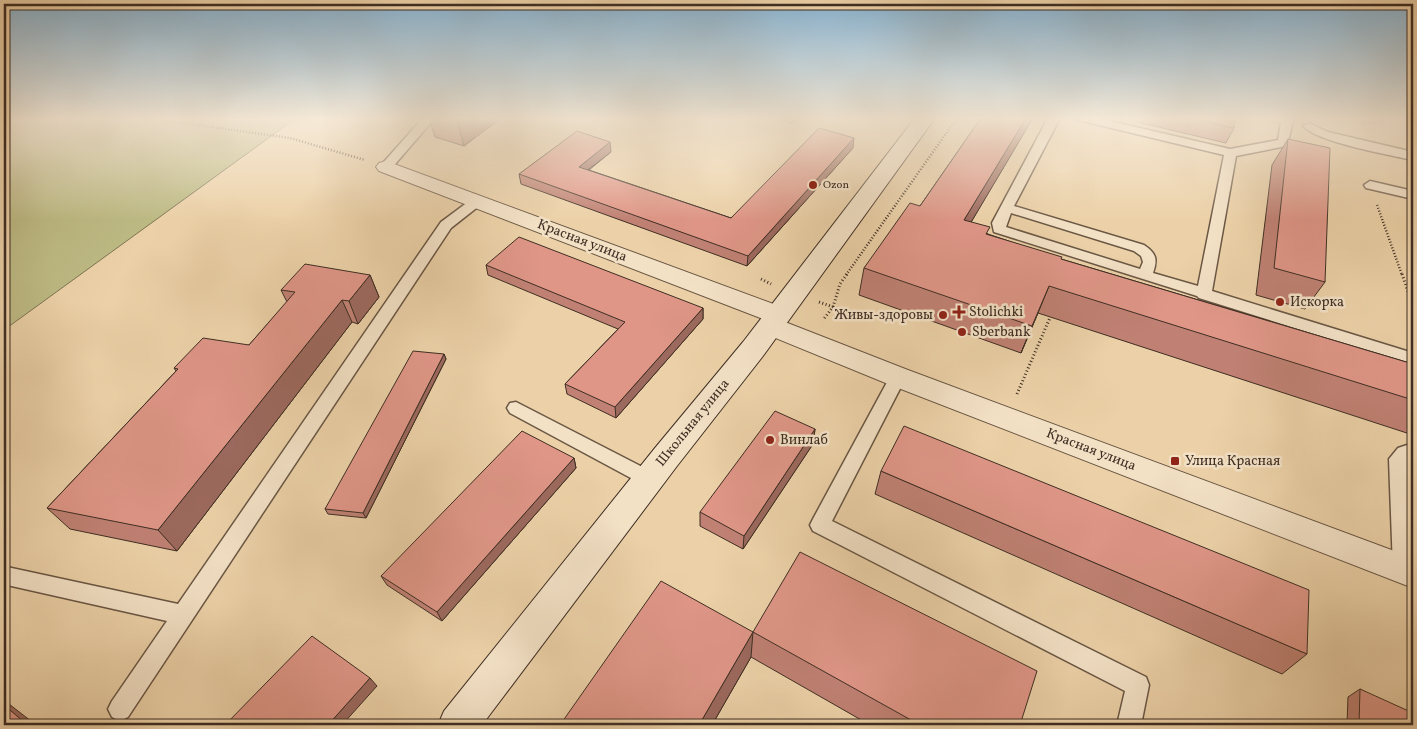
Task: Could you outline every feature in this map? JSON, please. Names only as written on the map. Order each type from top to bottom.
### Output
[{"type":"street","name":"Школьная улица","points":[[458,725],[774,320],[900,152]]},
{"type":"street","name":"Красная улица","points":[[386,167],[774,320],[898,377],[1408,571]]},
{"type":"lane","points":[[386,167],[399,152]]},
{"type":"lane","points":[[1036,152],[1007,208],[999,229],[1204,295],[1413,359]]},
{"type":"lane","points":[[1226,152],[1235,152]]},
{"type":"lane","points":[[1396,152],[1413,156]]},
{"type":"lane","points":[[1204,295],[1230,153]]},
{"type":"lane","points":[[1370,185],[1413,195]]},
{"type":"lane","points":[[120,709],[446,225],[477,202]]},
{"type":"lane","points":[[1007,208],[1140,248],[1148,254],[1150,262],[1145,276]]},
{"type":"lane","points":[[898,377],[820,526],[1138,685],[1129,725]]},
{"type":"lane","points":[[516,408],[649,478]]},
{"type":"lane","points":[[1408,571],[1398,459],[1413,450]]},
{"type":"lane","points":[[7,576],[183,615]]},
{"type":"path","points":[[341,152],[352,155]]},
{"type":"path","points":[[833,307],[840,284],[933,152]]},
{"type":"path","points":[[1370,185],[1413,306]]},
{"type":"path","points":[[1006,417],[1054,307]]},
{"type":"shaded area","points":[[4,152],[249,152],[4,330]]},
{"type":"building","points":[[549,152],[598,152],[579,167],[731,218],[796,152],[841,152],[748,256],[519,174]]},
{"type":"building","points":[[957,152],[1005,152],[964,220],[990,227],[986,234],[1062,257],[1061,259],[1413,364],[1413,400],[1049,286],[1032,326],[864,268],[910,203],[920,206]]},
{"type":"building","points":[[1287,152],[1330,152],[1325,282],[1274,268]]},
{"type":"building","points":[[519,237],[703,308],[615,407],[565,384],[625,322],[486,265]]},
{"type":"building","points":[[305,264],[370,275],[349,301],[342,300],[158,530],[47,508],[178,369],[174,368],[203,338],[249,345],[295,292],[281,290]]},
{"type":"building","points":[[413,351],[444,354],[363,513],[325,509]]},
{"type":"building","points":[[775,411],[815,429],[744,536],[700,512]]},
{"type":"building","points":[[904,426],[1309,590],[1307,654],[881,471]]},
{"type":"building","points":[[522,431],[574,458],[437,612],[381,576]]},
{"type":"building","points":[[800,552],[1037,671],[1020,725],[920,725],[753,632]]},
{"type":"building","points":[[661,581],[753,632],[699,725],[560,725]]},
{"type":"building","points":[[312,636],[370,678],[328,725],[225,725]]},
{"type":"building","points":[[1360,689],[1413,713],[1413,725],[1359,725]]},
{"type":"building","points":[[4,705],[24,722],[20,725],[4,725]]},
{"type":"place","name":"Ozon","points":[[813,185]]},
{"type":"place","name":"Искорка","points":[[1280,302]]},
{"type":"place","name":"Stolichki","points":[[959,312]]},
{"type":"place","name":"Живы-здоровы","points":[[943,315]]},
{"type":"place","name":"Sberbank","points":[[962,332]]},
{"type":"place","name":"Винлаб","points":[[770,440]]},
{"type":"place","name":"Улица Красная","points":[[1175,461]]}]
